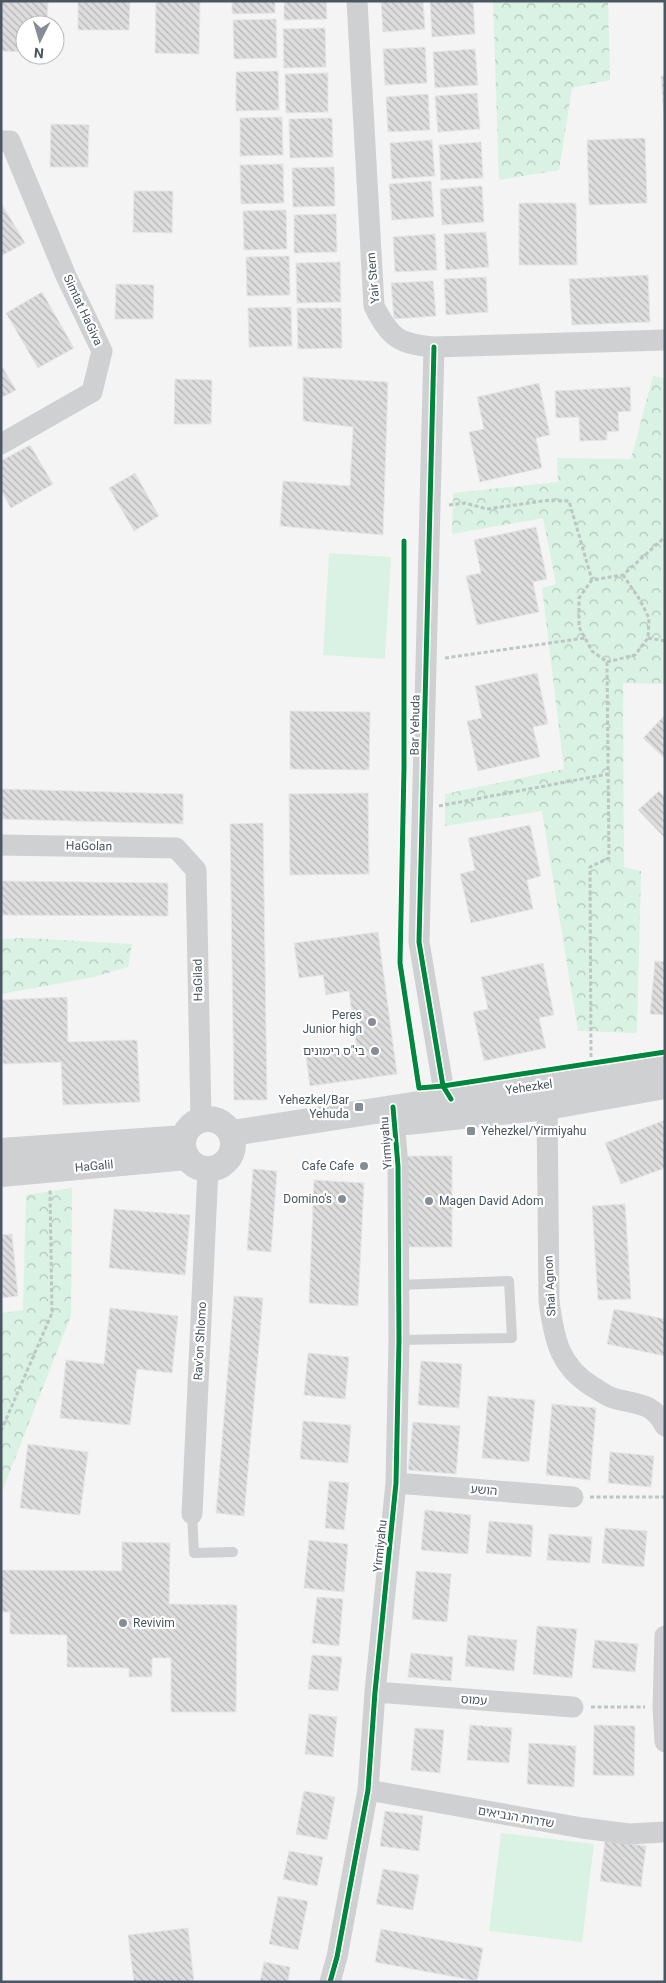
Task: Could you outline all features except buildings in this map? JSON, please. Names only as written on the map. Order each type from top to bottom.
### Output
[{"type":"street","name":"Yair Stern","points":[[357,1],[374,306],[383,325],[395,336],[411,345],[434,347],[665,340]]},
{"type":"street","name":"Simtat HaGiva","points":[[1,141],[10,141],[66,276],[102,351],[92,392],[1,444]]},
{"type":"street","name":"Bar Yehuda","points":[[434,347],[420,942],[443,1086],[451,1098]]},
{"type":"street","name":"HaGolan","points":[[1,845],[176,848]]},
{"type":"street","name":"HaGilad","points":[[176,848],[196,870],[201,1120]]},
{"type":"street","name":"Yehezkel","points":[[394,1116],[451,1098],[546,1096],[665,1066]]},
{"type":"street","name":"Yehezkel","points":[[394,1116],[546,1096],[665,1086]]},
{"type":"street","name":"Shai Agnon","points":[[546,1096],[548,1301],[558,1346],[567,1366],[585,1382],[612,1398],[640,1403],[660,1417],[665,1426]]},
{"type":"street","points":[[232,1141],[394,1116]]},
{"type":"street","name":"Yirmiyahu","points":[[330,1982],[337,1957],[368,1790],[375,1692],[396,1483],[399,1340],[398,1166],[394,1116]]},
{"type":"street","points":[[208,1118],[222,1122],[232,1141],[230,1158],[224,1164],[193,1155],[190,1126],[208,1118]]},
{"type":"street","name":"HaGalil","points":[[1,1151],[193,1155]]},
{"type":"street","name":"HaGalil","points":[[1,1174],[193,1155]]},
{"type":"street","name":"Rav'on Shlomo","points":[[192,1514],[193,1155]]},
{"type":"street","name":"הושע","points":[[396,1483],[573,1497]]},
{"type":"street","points":[[665,1636],[663,1707],[665,1742]]},
{"type":"street","name":"עמוס","points":[[375,1692],[573,1708]]},
{"type":"street","name":"שדרות הנביאים","points":[[368,1790],[582,1828],[630,1834],[665,1832]]},
{"type":"lane","points":[[398,1285],[509,1281],[512,1338],[399,1340]]},
{"type":"lane","points":[[192,1514],[194,1553],[233,1552]]},
{"type":"path","points":[[430,507],[465,503],[487,509],[550,500],[569,501],[592,580]]},
{"type":"path","points":[[607,662],[592,651],[579,626],[579,598],[592,580],[623,575],[665,536]]},
{"type":"path","points":[[607,662],[635,655],[648,638],[649,618],[640,600],[623,575]]},
{"type":"path","points":[[427,660],[586,638]]},
{"type":"path","points":[[648,638],[665,641]]},
{"type":"path","points":[[591,1063],[590,867],[609,858],[607,662]]},
{"type":"path","points":[[423,810],[608,774]]},
{"type":"path","points":[[1,1432],[52,1313],[50,1170]]},
{"type":"path","points":[[573,1497],[665,1497]]},
{"type":"path","points":[[573,1708],[663,1707]]},
{"type":"green space","points":[[493,1],[608,1],[610,80],[572,88],[559,170],[499,180]]},
{"type":"green space","points":[[653,376],[665,378],[665,684],[623,683],[624,867],[641,871],[637,1033],[578,1031],[542,811],[445,826],[445,794],[564,769],[542,588],[556,584],[543,518],[452,534],[453,493],[558,482],[557,458],[631,459]]},
{"type":"green space","points":[[329,553],[391,557],[385,659],[323,655]]},
{"type":"green space","points":[[25,938],[132,944],[128,967],[94,977],[1,994],[1,939]]},
{"type":"green space","points":[[72,1188],[71,1316],[1,1494],[1,1313],[23,1310],[26,1195]]},
{"type":"green space","points":[[501,1833],[594,1844],[582,1942],[489,1931]]},
{"type":"cycle path","points":[[434,347],[419,942],[443,1086],[451,1099]]},
{"type":"cycle path","points":[[404,541],[404,768],[400,963],[419,1088],[665,1052]]},
{"type":"cycle path","points":[[330,1982],[337,1957],[368,1790],[375,1692],[396,1483],[399,1340],[398,1166],[393,1107]]},
{"type":"place","name":"Peres Junior high","points":[[372,1022]]},
{"type":"place","name":"בי\"ס רימונים","points":[[375,1051]]},
{"type":"place","name":"Yehezkel/Bar Yehuda","points":[[359,1107]]},
{"type":"place","name":"Yehezkel/Yirmiyahu","points":[[471,1131]]},
{"type":"place","name":"Cafe Cafe","points":[[364,1166]]},
{"type":"place","name":"Domino's","points":[[342,1199]]},
{"type":"place","name":"Magen David Adom","points":[[429,1201]]},
{"type":"place","name":"Revivim","points":[[123,1623]]}]
